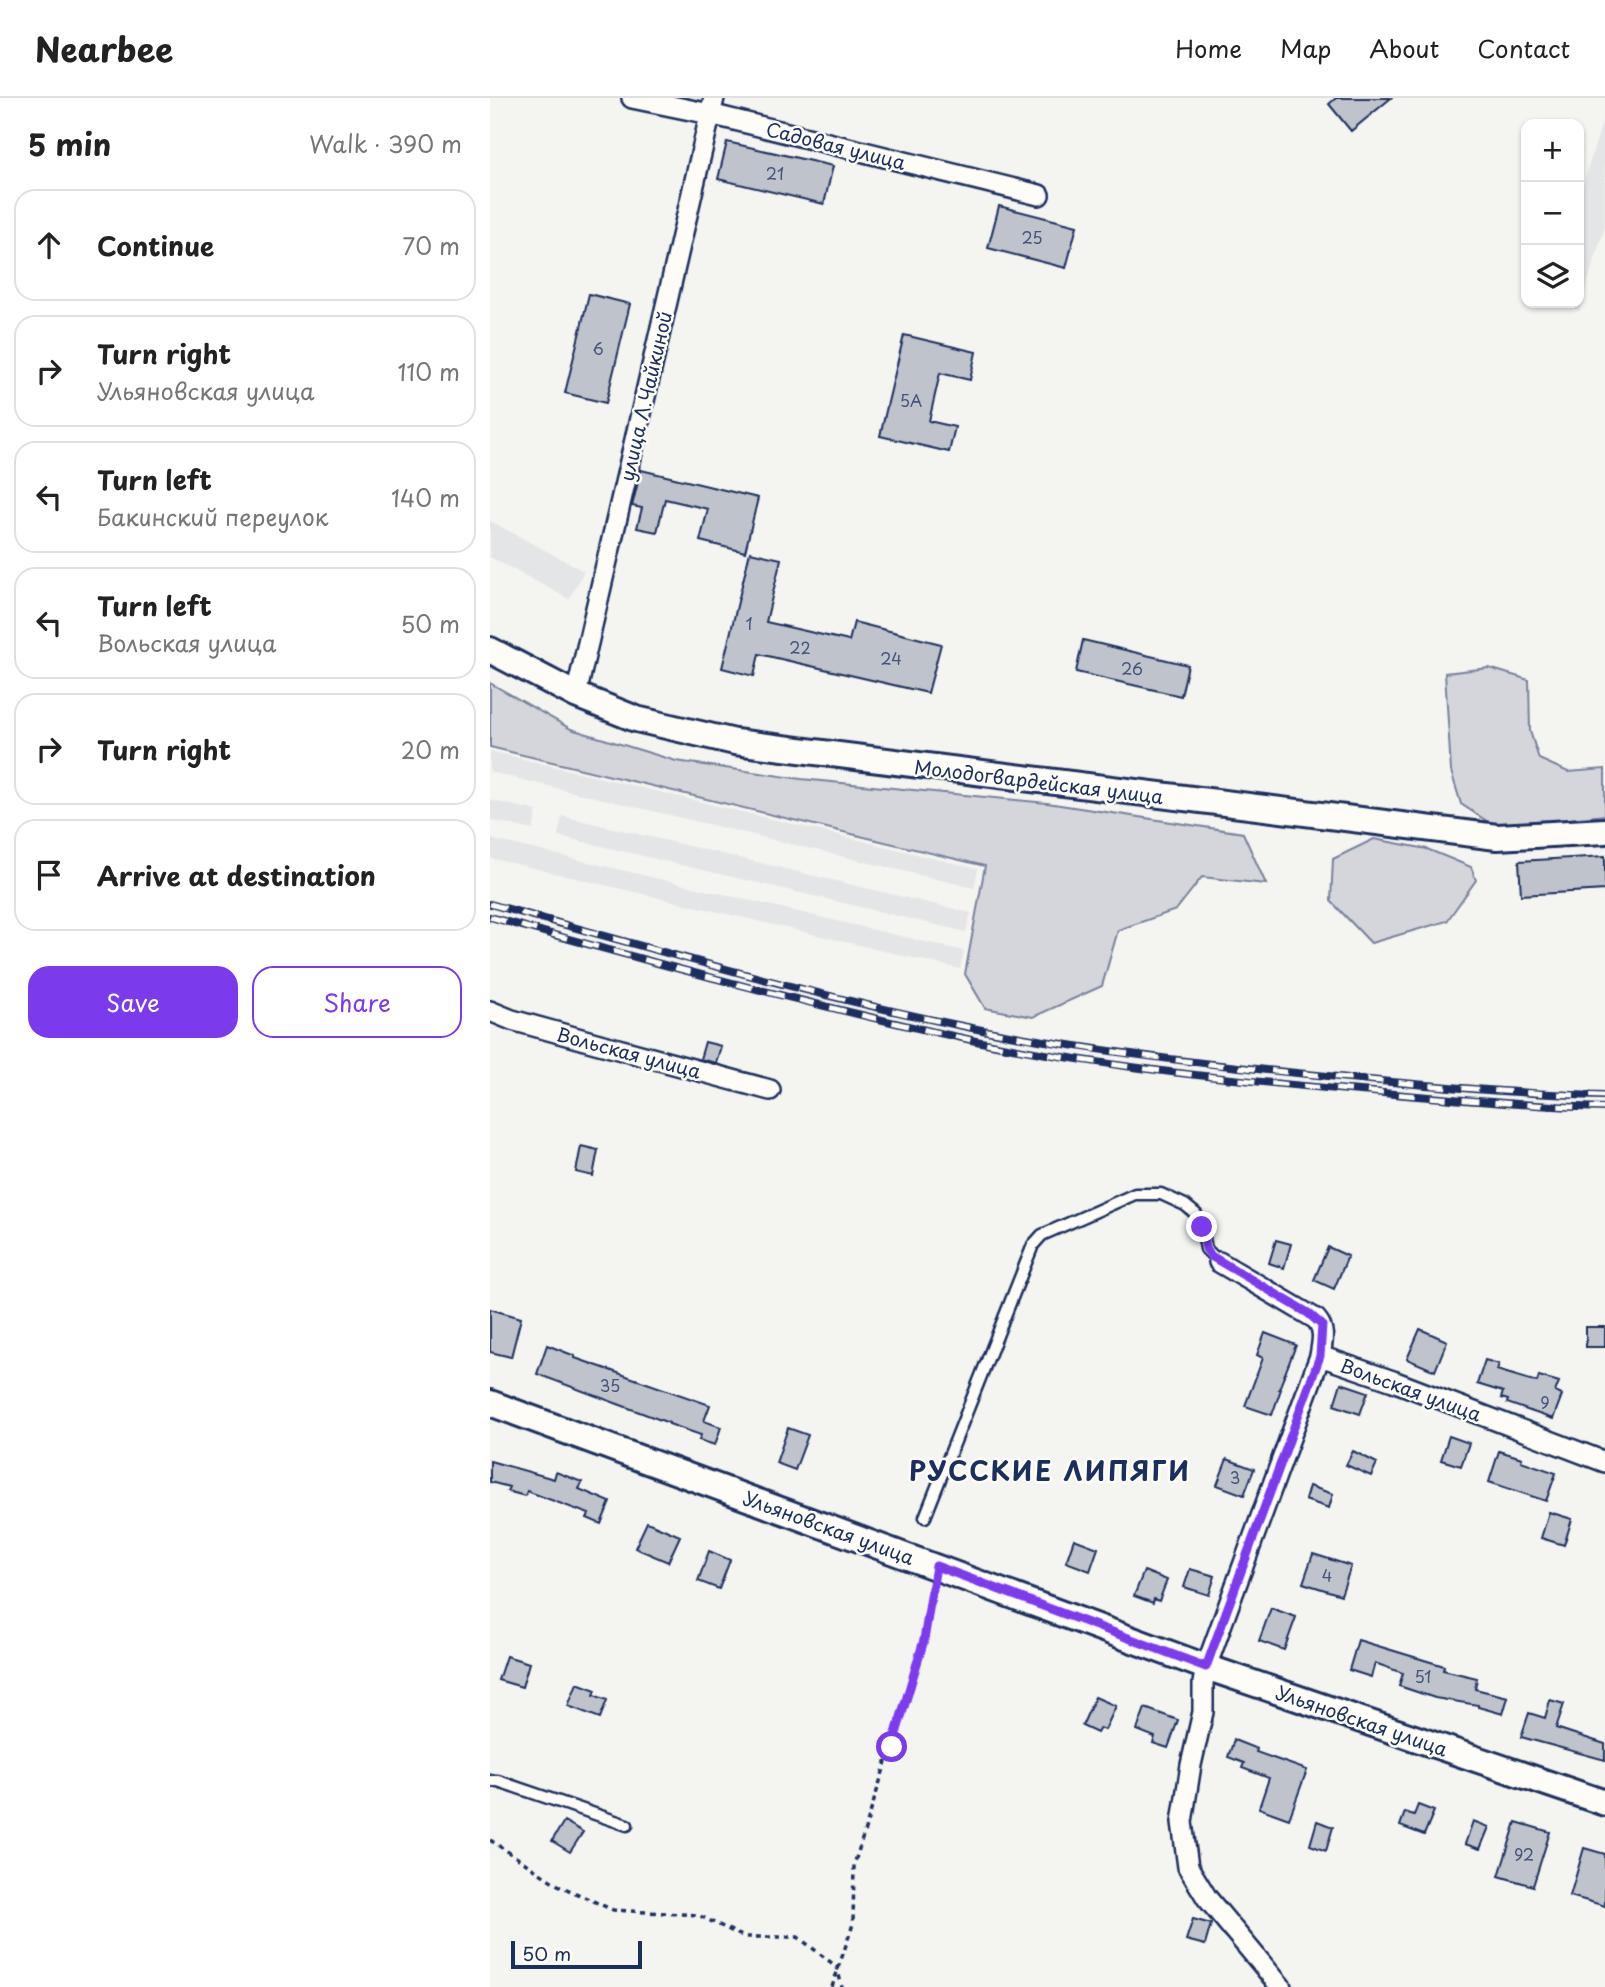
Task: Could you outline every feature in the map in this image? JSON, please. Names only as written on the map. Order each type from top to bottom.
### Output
[{"type":"street","name":"Садовая улица","points":[[632,98],[712,106],[1039,195]]},
{"type":"street","name":"улица Л.Чайкиной","points":[[576,695],[712,106]]},
{"type":"street","name":"Молодогвардейская улица","points":[[490,650],[576,695],[636,719],[735,742],[1497,837],[1605,831]]},
{"type":"street","name":"Вольская улица","points":[[490,1011],[770,1090]]},
{"type":"street","name":"Вольская улица","points":[[1219,1262],[1316,1319],[1322,1325],[1323,1334],[1320,1356],[1605,1462]]},
{"type":"street","points":[[1281,1987],[1207,1898],[1188,1867],[1182,1822],[1203,1712],[1206,1667],[1320,1356]]},
{"type":"street","name":"Ульяновская улица","points":[[490,1403],[1206,1667],[1605,1803]]},
{"type":"lane","points":[[925,1517],[1033,1245],[1042,1236],[1135,1195],[1161,1194],[1185,1205],[1196,1214],[1202,1227],[1206,1249],[1219,1262]]},
{"type":"lane","points":[[490,1781],[626,1825]]},
{"type":"path","points":[[832,1987],[853,1924],[854,1865],[924,1640],[936,1566]]},
{"type":"path","points":[[490,1840],[558,1885],[612,1910],[698,1915],[744,1937],[798,1937],[837,1966],[842,1987]]},
{"type":"shaded area","points":[[1605,112],[1605,226],[1584,295],[1584,182]]},
{"type":"shaded area","points":[[490,521],[584,571],[569,599],[490,557]]},
{"type":"shaded area","points":[[1489,668],[1529,680],[1530,731],[1539,759],[1568,772],[1605,769],[1605,815],[1496,827],[1461,804],[1451,771],[1445,673]]},
{"type":"shaded area","points":[[490,683],[571,729],[676,761],[801,779],[1047,803],[1243,833],[1266,884],[1202,877],[1176,910],[1118,930],[1102,986],[1033,1017],[985,1008],[965,974],[985,866],[490,747]]},
{"type":"shaded area","points":[[490,751],[978,869],[974,888],[490,772]]},
{"type":"shaded area","points":[[490,800],[537,811],[533,830],[490,820]]},
{"type":"shaded area","points":[[562,816],[971,913],[966,932],[558,836]]},
{"type":"shaded area","points":[[490,839],[964,951],[960,969],[490,858]]},
{"type":"shaded area","points":[[1374,839],[1427,849],[1471,867],[1476,880],[1447,921],[1371,943],[1331,901],[1333,859]]},
{"type":"building","points":[[1336,98],[1391,98],[1351,131],[1329,104]]},
{"type":"building","points":[[727,142],[833,166],[824,204],[718,179]]},
{"type":"building","points":[[999,206],[1077,226],[1066,268],[988,248]]},
{"type":"building","points":[[589,294],[630,304],[606,403],[565,393]]},
{"type":"building","points":[[904,335],[976,352],[970,380],[940,373],[929,421],[955,427],[949,452],[880,436]]},
{"type":"building","points":[[641,470],[758,498],[745,552],[700,541],[708,509],[665,499],[657,532],[637,528],[642,508],[632,506]]},
{"type":"building","points":[[750,552],[781,559],[766,622],[849,641],[854,622],[941,644],[928,693],[759,654],[754,676],[722,668]]},
{"type":"building","points":[[1083,640],[1188,665],[1181,696],[1076,672]]},
{"type":"building","points":[[1605,856],[1605,890],[1521,895],[1519,861]]},
{"type":"building","points":[[705,1042],[721,1046],[716,1063],[700,1059]]},
{"type":"building","points":[[581,1146],[598,1150],[593,1176],[576,1172]]},
{"type":"building","points":[[1276,1240],[1291,1244],[1284,1268],[1269,1263]]},
{"type":"building","points":[[1328,1247],[1348,1256],[1334,1289],[1314,1280]]},
{"type":"building","points":[[490,1309],[521,1318],[511,1357],[490,1352]]},
{"type":"building","points":[[1586,1327],[1605,1327],[1605,1347],[1586,1347]]},
{"type":"building","points":[[1420,1329],[1447,1341],[1435,1371],[1407,1359]]},
{"type":"building","points":[[1265,1333],[1296,1345],[1272,1415],[1245,1406],[1263,1358],[1257,1355]]},
{"type":"building","points":[[547,1345],[575,1358],[710,1405],[704,1421],[721,1427],[715,1445],[699,1440],[701,1435],[537,1374]]},
{"type":"building","points":[[1485,1360],[1499,1364],[1497,1370],[1537,1382],[1539,1376],[1559,1382],[1555,1392],[1562,1395],[1553,1419],[1507,1403],[1508,1400],[1501,1398],[1503,1392],[1477,1384]]},
{"type":"building","points":[[1341,1383],[1368,1392],[1360,1414],[1334,1405]]},
{"type":"building","points":[[788,1428],[808,1435],[795,1470],[776,1463]]},
{"type":"building","points":[[1449,1436],[1469,1443],[1461,1466],[1441,1460]]},
{"type":"building","points":[[1353,1451],[1377,1463],[1371,1476],[1346,1465]]},
{"type":"building","points":[[1499,1451],[1556,1473],[1546,1501],[1489,1482]]},
{"type":"building","points":[[1227,1459],[1254,1469],[1244,1495],[1217,1485]]},
{"type":"building","points":[[490,1461],[554,1479],[556,1472],[582,1482],[579,1489],[610,1502],[601,1524],[587,1518],[589,1514],[527,1491],[525,1496],[507,1491],[509,1487],[490,1482]]},
{"type":"building","points":[[1309,1486],[1333,1494],[1329,1508],[1305,1500]]},
{"type":"building","points":[[1549,1512],[1572,1519],[1564,1545],[1541,1538]]},
{"type":"building","points":[[647,1522],[680,1536],[668,1562],[635,1548]]},
{"type":"building","points":[[1074,1539],[1098,1548],[1090,1571],[1066,1562]]},
{"type":"building","points":[[709,1551],[730,1560],[719,1589],[698,1581]]},
{"type":"building","points":[[1313,1554],[1351,1566],[1341,1595],[1303,1583]]},
{"type":"building","points":[[1190,1569],[1215,1576],[1209,1595],[1184,1587]]},
{"type":"building","points":[[1144,1571],[1167,1580],[1159,1601],[1154,1599],[1153,1603],[1134,1596]]},
{"type":"building","points":[[1271,1608],[1296,1617],[1284,1650],[1259,1641]]},
{"type":"building","points":[[1358,1640],[1444,1666],[1443,1670],[1477,1678],[1475,1689],[1508,1697],[1503,1714],[1478,1705],[1435,1698],[1399,1686],[1403,1673],[1375,1663],[1371,1677],[1349,1670]]},
{"type":"building","points":[[506,1656],[529,1663],[522,1687],[498,1680]]},
{"type":"building","points":[[577,1683],[596,1690],[594,1695],[607,1700],[600,1718],[568,1706]]},
{"type":"building","points":[[1095,1697],[1116,1706],[1105,1730],[1100,1728],[1097,1733],[1082,1726]]},
{"type":"building","points":[[1550,1700],[1564,1704],[1556,1728],[1605,1744],[1605,1760],[1521,1737],[1529,1713],[1545,1718]]},
{"type":"building","points":[[1145,1708],[1178,1720],[1168,1748],[1153,1743],[1155,1737],[1137,1730]]},
{"type":"building","points":[[1234,1740],[1257,1749],[1256,1752],[1307,1770],[1289,1819],[1259,1808],[1269,1778],[1242,1768],[1244,1763],[1228,1757]]},
{"type":"building","points":[[1418,1805],[1434,1811],[1424,1835],[1400,1826],[1405,1812],[1414,1815]]},
{"type":"building","points":[[564,1821],[583,1832],[570,1852],[552,1841]]},
{"type":"building","points":[[1317,1821],[1333,1827],[1326,1851],[1310,1845]]},
{"type":"building","points":[[1473,1821],[1489,1827],[1480,1849],[1465,1844]]},
{"type":"building","points":[[1516,1822],[1550,1832],[1533,1886],[1499,1876]]},
{"type":"building","points":[[1584,1848],[1605,1854],[1605,1906],[1570,1896]]},
{"type":"building","points":[[1193,1919],[1211,1924],[1205,1945],[1186,1940]]},
{"type":"railway","points":[[490,904],[796,987],[920,1017],[1073,1046],[1303,1074],[1477,1089],[1605,1096]]},
{"type":"railway","points":[[490,917],[793,998],[1024,1050],[1168,1072],[1264,1082],[1483,1101],[1605,1108]]},
{"type":"district","name":"РУССКИЕ ЛИПЯГИ","points":[[1050,1470]]},
{"type":"route","points":[[892,1747],[924,1640],[936,1566],[1206,1667],[1320,1356],[1323,1334],[1322,1325],[1308,1313],[1211,1256],[1206,1249],[1202,1227]]}]
